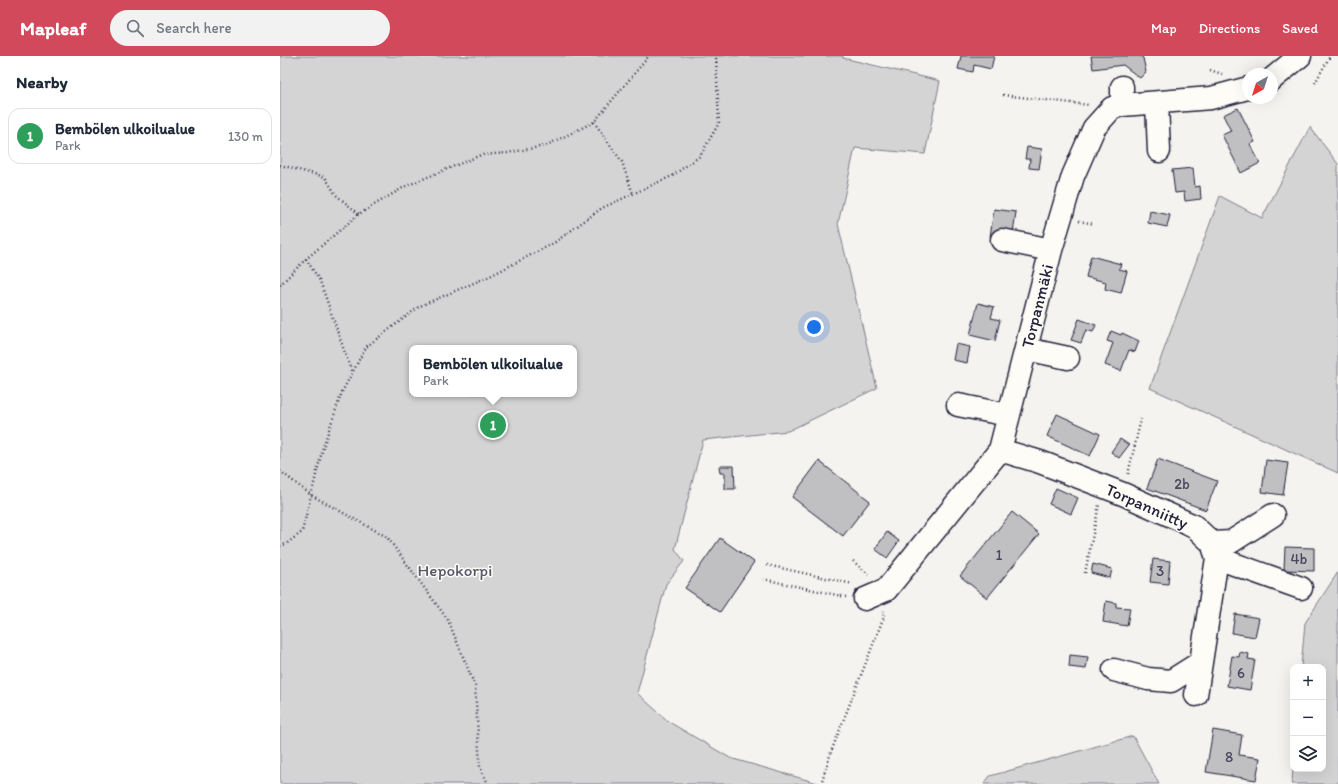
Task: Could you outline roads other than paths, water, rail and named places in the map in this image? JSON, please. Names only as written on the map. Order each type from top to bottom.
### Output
[{"type":"street","points":[[1278,74],[1300,56]]},
{"type":"street","points":[[1159,151],[1157,103],[1212,106],[1242,91]]},
{"type":"street","name":"Torpanmäki","points":[[865,599],[886,590],[1000,450],[1050,250],[1073,176],[1094,128],[1119,100],[1157,103]]},
{"type":"street","points":[[1002,240],[1050,250]]},
{"type":"street","points":[[1026,349],[1068,358]]},
{"type":"street","points":[[958,405],[1008,415]]},
{"type":"street","name":"Torpanniitty","points":[[1000,450],[1040,462],[1113,491],[1194,526],[1214,551]]},
{"type":"street","points":[[1214,551],[1273,515]]},
{"type":"street","points":[[1214,551],[1301,588]]},
{"type":"street","points":[[1196,695],[1214,551]]},
{"type":"street","points":[[1114,670],[1148,679],[1172,681],[1201,662]]},
{"type":"place","name":"Bembölen ulkoilualue","points":[[493,425]]},
{"type":"park label","name":"Hepokorpi","points":[[455,570]]}]
